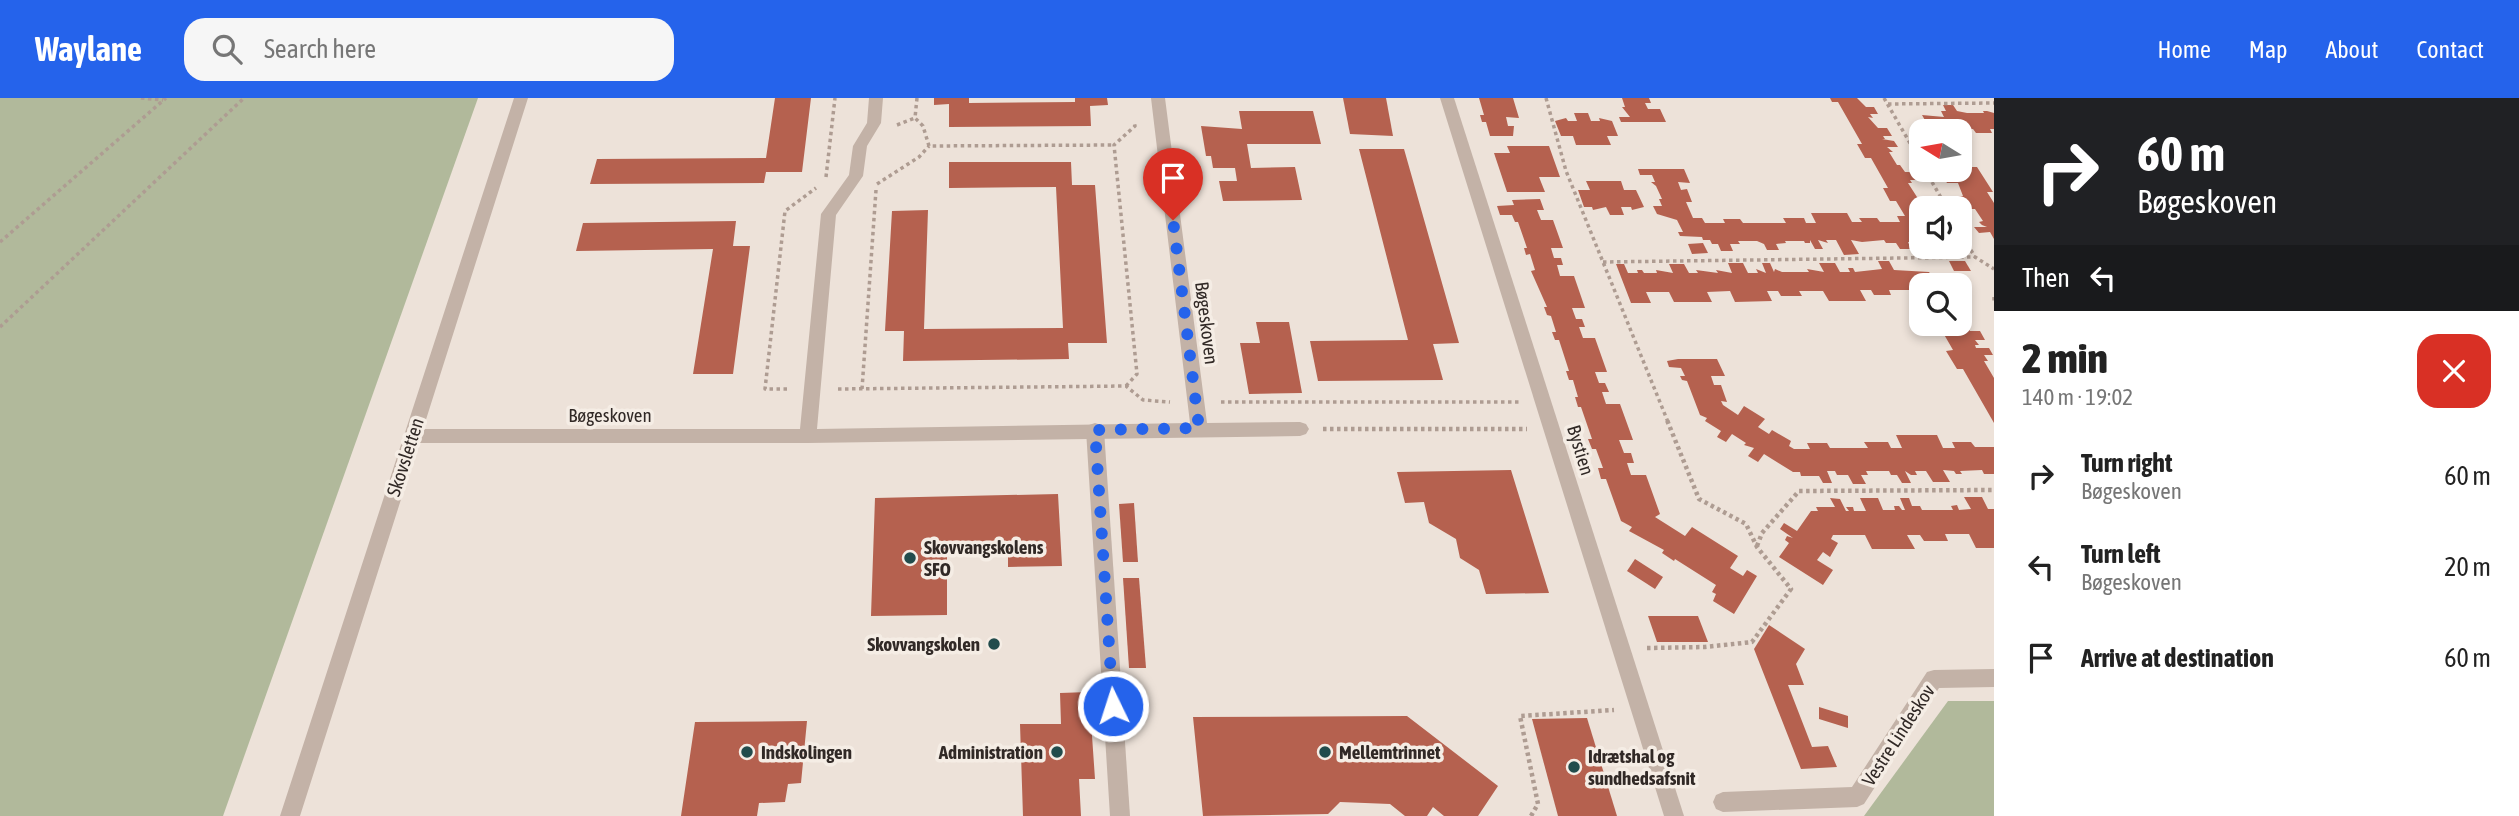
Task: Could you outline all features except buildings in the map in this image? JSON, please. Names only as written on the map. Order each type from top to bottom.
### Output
[{"type":"street","name":"Skovsletten","points":[[290,816],[521,98]]},
{"type":"street","points":[[808,436],[829,214],[856,176],[860,146],[874,123],[876,98]]},
{"type":"street","name":"Bøgeskoven","points":[[1158,98],[1199,428]]},
{"type":"street","name":"Bystien","points":[[1447,98],[1674,816]]},
{"type":"street","name":"Bøgeskoven","points":[[412,436],[808,436],[1199,428],[1300,429]]},
{"type":"street","points":[[1095,430],[1120,816]]},
{"type":"street","name":"Vestre Lindeskov","points":[[1723,802],[1857,797],[1934,678],[1994,678]]},
{"type":"path","points":[[141,98],[164,99]]},
{"type":"path","points":[[0,327],[244,98]]},
{"type":"path","points":[[835,98],[825,181],[785,211],[765,389],[1126,386],[1143,400],[1196,403],[1305,400],[1322,404],[1544,402]]},
{"type":"path","points":[[915,118],[917,98]]},
{"type":"path","points":[[1546,98],[1566,171],[1699,499],[1746,524],[1757,547],[1791,589],[1752,642],[1705,647],[1622,649]]},
{"type":"path","points":[[1884,98],[1909,141]]},
{"type":"path","points":[[0,242],[164,99]]},
{"type":"path","points":[[1888,104],[1994,103]]},
{"type":"path","points":[[877,185],[919,157],[929,146],[1114,145],[1135,126],[1134,116]]},
{"type":"path","points":[[893,127],[915,118]]},
{"type":"path","points":[[915,118],[923,126],[929,146]]},
{"type":"path","points":[[1114,145],[1137,374],[1126,386]]},
{"type":"path","points":[[862,389],[878,171]]},
{"type":"path","points":[[1972,252],[1975,257],[1994,269]]},
{"type":"path","points":[[1603,262],[1975,257]]},
{"type":"path","points":[[1300,429],[1553,429]]},
{"type":"path","points":[[1757,547],[1762,533],[1799,491],[1994,491]]},
{"type":"path","points":[[1531,816],[1538,804],[1520,716],[1640,708]]},
{"type":"green space","points":[[0,98],[478,98],[223,816],[0,816]]},
{"type":"green space","points":[[1948,701],[1994,701],[1994,816],[1864,816]]},
{"type":"place","name":"Skovvangskolens SFO","points":[[910,558]]},
{"type":"place","name":"Skovvangskolen","points":[[994,644]]},
{"type":"place","name":"Indskolingen","points":[[747,752]]},
{"type":"place","name":"Administration","points":[[1057,752]]},
{"type":"place","name":"Mellemtrinnet","points":[[1325,752]]},
{"type":"place","name":"Idrætshal og sundhedsafsnit","points":[[1574,767]]},
{"type":"route","points":[[1113,706],[1095,430],[1199,428],[1173,220]]}]
